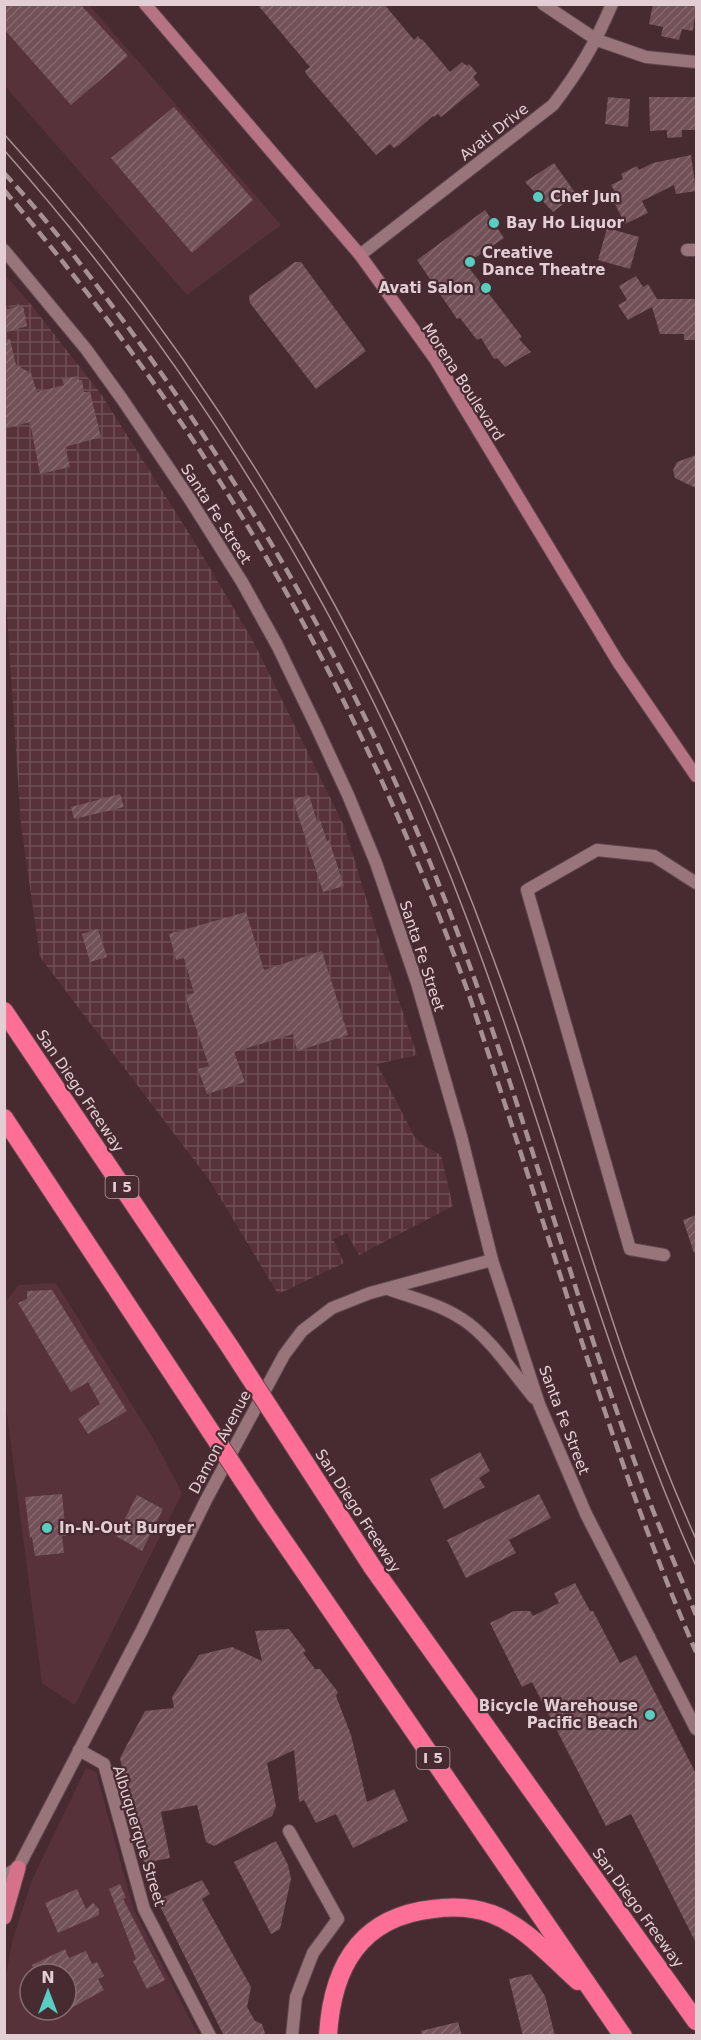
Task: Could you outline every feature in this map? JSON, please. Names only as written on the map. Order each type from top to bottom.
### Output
[{"type":"highway","name":"San Diego Freeway","points":[[10,1019],[230,1347],[373,1568],[696,2020]]},
{"type":"highway","name":"I 5","points":[[4,1118],[265,1514],[623,2036]]},
{"type":"highway","points":[[328,2036],[329,2015],[335,1986],[349,1956],[363,1940],[382,1925],[420,1910],[465,1908],[486,1912],[507,1921],[524,1931],[600,2002]]},
{"type":"main road","name":"Morena Boulevard","points":[[145,4],[360,255],[435,359],[618,662],[696,776]]},
{"type":"main road","points":[[4,1917],[11,1872]]},
{"type":"street","points":[[543,4],[597,40],[646,57],[696,62]]},
{"type":"street","name":"Avati Drive","points":[[360,255],[553,105],[578,73],[597,40],[612,4]]},
{"type":"street","name":"Santa Fe Street","points":[[4,250],[46,299],[122,399],[189,498],[242,582],[282,656],[348,795],[376,863],[417,983],[461,1136],[492,1260],[539,1404],[586,1514],[696,1729]]},
{"type":"street","points":[[664,1255],[630,1248],[527,890],[597,850],[654,856],[696,884]]},
{"type":"street","name":"Damon Avenue","points":[[11,1872],[142,1630],[206,1500],[284,1355],[302,1330],[332,1308],[388,1289],[492,1260]]},
{"type":"street","points":[[388,1289],[431,1304],[462,1319],[481,1335],[539,1404]]},
{"type":"street","name":"Albuquerque Street","points":[[79,1750],[104,1764],[144,1909],[210,2036]]},
{"type":"street","points":[[289,1831],[338,1918],[313,1953],[296,1997],[292,2036]]},
{"type":"shaded area","points":[[4,5],[89,5],[281,225],[187,295],[5,86]]},
{"type":"shaded area","points":[[5,275],[28,301],[4,307]]},
{"type":"shaded area","points":[[28,301],[101,394],[192,538],[253,641],[344,826],[417,1055],[377,1064],[414,1136],[424,1146],[441,1155],[453,1206],[359,1255],[347,1233],[333,1239],[344,1263],[278,1294],[210,1181],[40,957],[21,825],[5,586],[4,307]]},
{"type":"shaded area","points":[[56,1283],[154,1440],[182,1493],[75,1705],[42,1683],[5,1398],[4,1304],[19,1285]]},
{"type":"shaded area","points":[[86,1768],[96,1772],[133,1908],[198,2035],[5,2036],[5,1981],[12,1942],[32,1880]]},
{"type":"building","points":[[4,4],[80,4],[128,56],[71,105],[4,29]]},
{"type":"building","points":[[257,4],[384,4],[414,40],[418,36],[422,39],[450,72],[462,62],[467,66],[469,64],[477,73],[473,77],[480,85],[441,117],[438,114],[433,116],[399,145],[394,148],[390,144],[376,155],[307,75],[305,71],[310,67]]},
{"type":"building","points":[[653,4],[696,6],[693,31],[682,29],[679,40],[661,36],[663,27],[649,24]]},
{"type":"building","points":[[608,97],[630,99],[628,127],[605,124]]},
{"type":"building","points":[[649,97],[696,97],[696,130],[682,130],[682,137],[667,138],[667,130],[650,131]]},
{"type":"building","points":[[174,107],[253,200],[192,253],[111,158]]},
{"type":"building","points":[[691,155],[696,191],[676,194],[674,185],[642,201],[648,213],[625,224],[610,194],[615,192],[611,185],[623,179],[621,174],[637,166],[639,170],[653,163]]},
{"type":"building","points":[[554,163],[576,194],[553,212],[525,182]]},
{"type":"building","points":[[485,210],[504,238],[466,264],[522,337],[519,339],[531,352],[505,367],[497,358],[494,359],[481,338],[477,340],[460,318],[457,319],[417,260]]},
{"type":"building","points":[[607,228],[639,237],[630,269],[598,260]]},
{"type":"building","points":[[295,262],[301,262],[366,351],[316,389],[250,303],[249,296]]},
{"type":"building","points":[[636,276],[643,287],[648,284],[657,299],[696,299],[696,340],[684,340],[684,334],[660,334],[652,307],[628,320],[618,305],[627,300],[619,286]]},
{"type":"building","points":[[23,305],[27,326],[4,333],[4,310]]},
{"type":"building","points":[[10,339],[16,365],[31,373],[37,392],[64,385],[62,379],[78,376],[79,380],[82,380],[84,392],[90,392],[101,437],[65,447],[70,467],[40,474],[30,422],[4,429],[4,340]]},
{"type":"building","points":[[696,455],[696,488],[675,478],[673,470],[677,462]]},
{"type":"building","points":[[120,794],[124,807],[74,819],[71,807]]},
{"type":"building","points":[[309,795],[317,821],[320,820],[327,841],[329,840],[344,886],[323,892],[293,800]]},
{"type":"building","points":[[246,912],[264,970],[322,951],[348,1035],[297,1051],[293,1034],[234,1052],[245,1082],[207,1094],[198,1069],[209,1066],[185,995],[194,993],[184,958],[176,960],[169,934]]},
{"type":"building","points":[[98,929],[107,957],[90,962],[82,934]]},
{"type":"building","points":[[696,1215],[696,1252],[694,1253],[683,1220]]},
{"type":"building","points":[[52,1290],[127,1411],[88,1434],[78,1419],[100,1404],[88,1382],[71,1392],[18,1303],[27,1299],[27,1291]]},
{"type":"building","points":[[480,1452],[490,1471],[479,1478],[485,1487],[444,1509],[430,1479]]},
{"type":"building","name":"In-N-Out Burger","points":[[62,1494],[66,1536],[62,1536],[64,1553],[35,1556],[32,1537],[30,1538],[25,1497]]},
{"type":"building","points":[[539,1494],[551,1518],[509,1540],[516,1553],[466,1578],[447,1540]]},
{"type":"building","points":[[137,1495],[163,1509],[142,1551],[116,1536]]},
{"type":"building","points":[[575,1583],[590,1611],[593,1611],[620,1663],[636,1655],[696,1774],[696,1943],[631,1814],[606,1826],[532,1682],[522,1687],[490,1623],[514,1611],[530,1611],[533,1616],[559,1603],[554,1593]]},
{"type":"building","points":[[289,1629],[306,1651],[303,1653],[315,1669],[320,1669],[338,1692],[336,1696],[351,1735],[367,1802],[394,1789],[408,1821],[353,1848],[336,1814],[316,1823],[304,1800],[299,1802],[294,1750],[267,1763],[276,1806],[272,1816],[214,1846],[206,1842],[197,1805],[161,1812],[170,1858],[144,1863],[120,1758],[145,1711],[174,1708],[172,1697],[199,1655],[232,1647],[262,1661],[255,1631]]},
{"type":"building","points":[[276,1841],[288,1865],[291,1879],[280,1929],[271,1934],[234,1862]]},
{"type":"building","points":[[202,1880],[210,1894],[202,1899],[251,1987],[247,2007],[255,2021],[262,2024],[266,2036],[224,2036],[157,1900]]},
{"type":"building","points":[[120,1884],[126,1898],[123,1899],[165,1980],[147,1989],[133,1961],[136,1959],[109,1889]]},
{"type":"building","points":[[77,1889],[86,1909],[93,1903],[99,1909],[99,1915],[58,1933],[45,1903]]},
{"type":"building","points":[[65,1949],[69,1958],[86,1951],[92,1964],[97,1962],[104,1976],[98,1979],[104,1990],[78,2004],[78,1962],[38,1962]]},
{"type":"building","points":[[531,1974],[545,1996],[555,2036],[523,2036],[509,1979]]},
{"type":"building","points":[[458,2022],[462,2036],[422,2036],[421,2031]]},
{"type":"tram line","points":[[4,134],[82,226],[155,321],[224,419],[287,521],[346,626],[400,733],[448,843],[492,955],[638,1396],[696,1539]]},
{"type":"tram line","points":[[4,150],[77,236],[145,325],[210,418],[270,513],[326,611],[378,712],[425,814],[467,919],[524,1081],[632,1407],[696,1566]]},
{"type":"railway","points":[[4,173],[76,258],[116,311],[169,384],[219,459],[267,536],[311,614],[392,775],[461,942],[620,1420],[650,1503],[696,1615]]},
{"type":"railway","points":[[4,190],[109,322],[207,461],[296,609],[377,771],[402,826],[469,995],[611,1429],[660,1564],[696,1652]]},
{"type":"place","name":"Chef Jun","points":[[538,197]]},
{"type":"place","name":"Bay Ho Liquor","points":[[494,223]]},
{"type":"place","name":"Creative Dance Theatre","points":[[470,262]]},
{"type":"place","name":"Avati Salon","points":[[486,288]]},
{"type":"place","name":"In-N-Out Burger","points":[[47,1528]]},
{"type":"place","name":"Bicycle Warehouse Pacific Beach","points":[[650,1715]]}]
